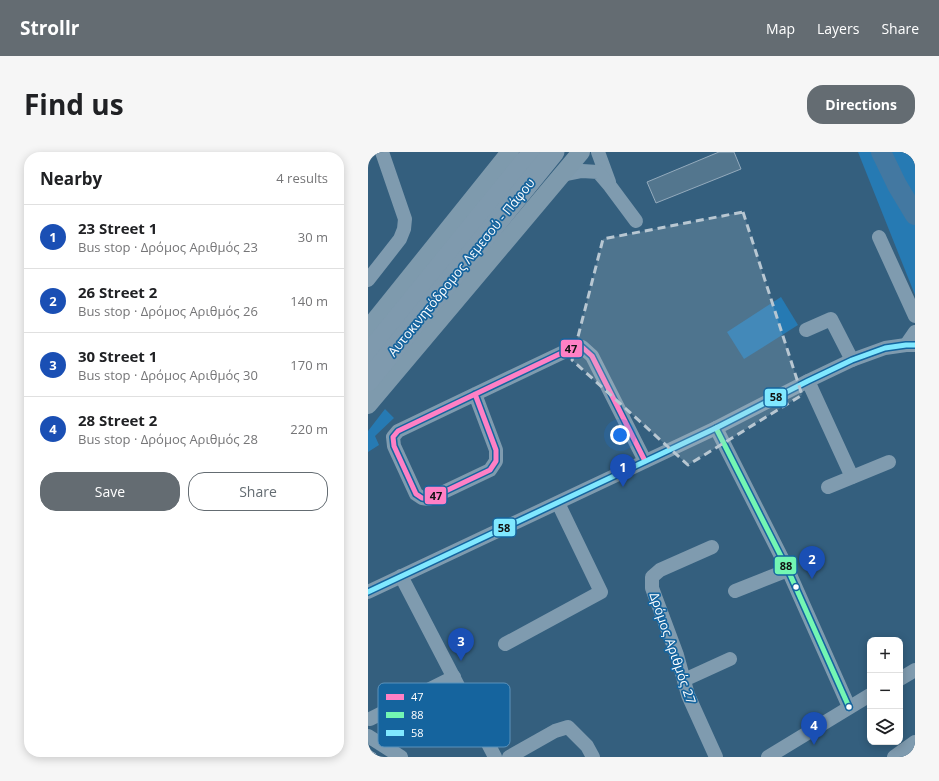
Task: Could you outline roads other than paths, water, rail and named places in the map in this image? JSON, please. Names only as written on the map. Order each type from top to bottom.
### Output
[{"type":"highway","name":"Αυτοκινητόδρομος Λεμεσού - Πάφου","points":[[368,355],[533,152]]},
{"type":"highway","name":"Αυτοκινητόδρομος Λεμεσού - Πάφου","points":[[368,381],[554,152]]},
{"type":"main road","points":[[368,329],[510,152]]},
{"type":"main road","points":[[368,405],[581,152]]},
{"type":"street","points":[[368,280],[400,239],[404,229],[405,219],[382,152]]},
{"type":"street","points":[[598,152],[610,186]]},
{"type":"street","points":[[562,175],[582,171],[598,172],[636,221]]},
{"type":"street","points":[[879,237],[915,316]]},
{"type":"street","points":[[806,330],[836,316],[852,360]]},
{"type":"street","points":[[368,592],[716,428],[852,360],[885,348],[910,345],[915,332]]},
{"type":"street","points":[[475,394],[496,450],[496,461],[490,470],[429,498],[422,498],[416,494],[394,446],[393,437],[398,431],[475,394],[570,349],[582,347],[592,356],[645,461]]},
{"type":"street","points":[[808,381],[852,477]]},
{"type":"street","points":[[716,428],[788,570],[849,707]]},
{"type":"street","points":[[828,487],[889,462]]},
{"type":"street","points":[[505,644],[601,592],[558,503]]},
{"type":"street","name":"Δρόμος Αριθμός 27","points":[[712,547],[660,570],[652,577],[652,588],[677,655],[694,709],[716,757]]},
{"type":"street","points":[[735,591],[788,570]]},
{"type":"street","points":[[401,576],[457,683]]},
{"type":"street","points":[[684,680],[730,659]]},
{"type":"street","points":[[903,677],[915,670]]},
{"type":"street","points":[[444,683],[454,678]]},
{"type":"street","points":[[768,757],[867,698]]},
{"type":"street","points":[[370,719],[378,715]]},
{"type":"street","points":[[509,757],[555,730],[568,727],[588,746],[593,757]]},
{"type":"street","points":[[368,736],[378,742]]},
{"type":"street","points":[[894,757],[915,742]]},
{"type":"street","points":[[385,747],[401,757]]},
{"type":"street","points":[[490,747],[495,757]]},
{"type":"waterway","points":[[881,152],[897,185],[915,215]]},
{"type":"place","name":"23 Street 1","points":[[623,487]]},
{"type":"place","name":"26 Street 2","points":[[812,579]]},
{"type":"place","name":"30 Street 1","points":[[461,661]]},
{"type":"place","name":"28 Street 2","points":[[814,745]]}]
